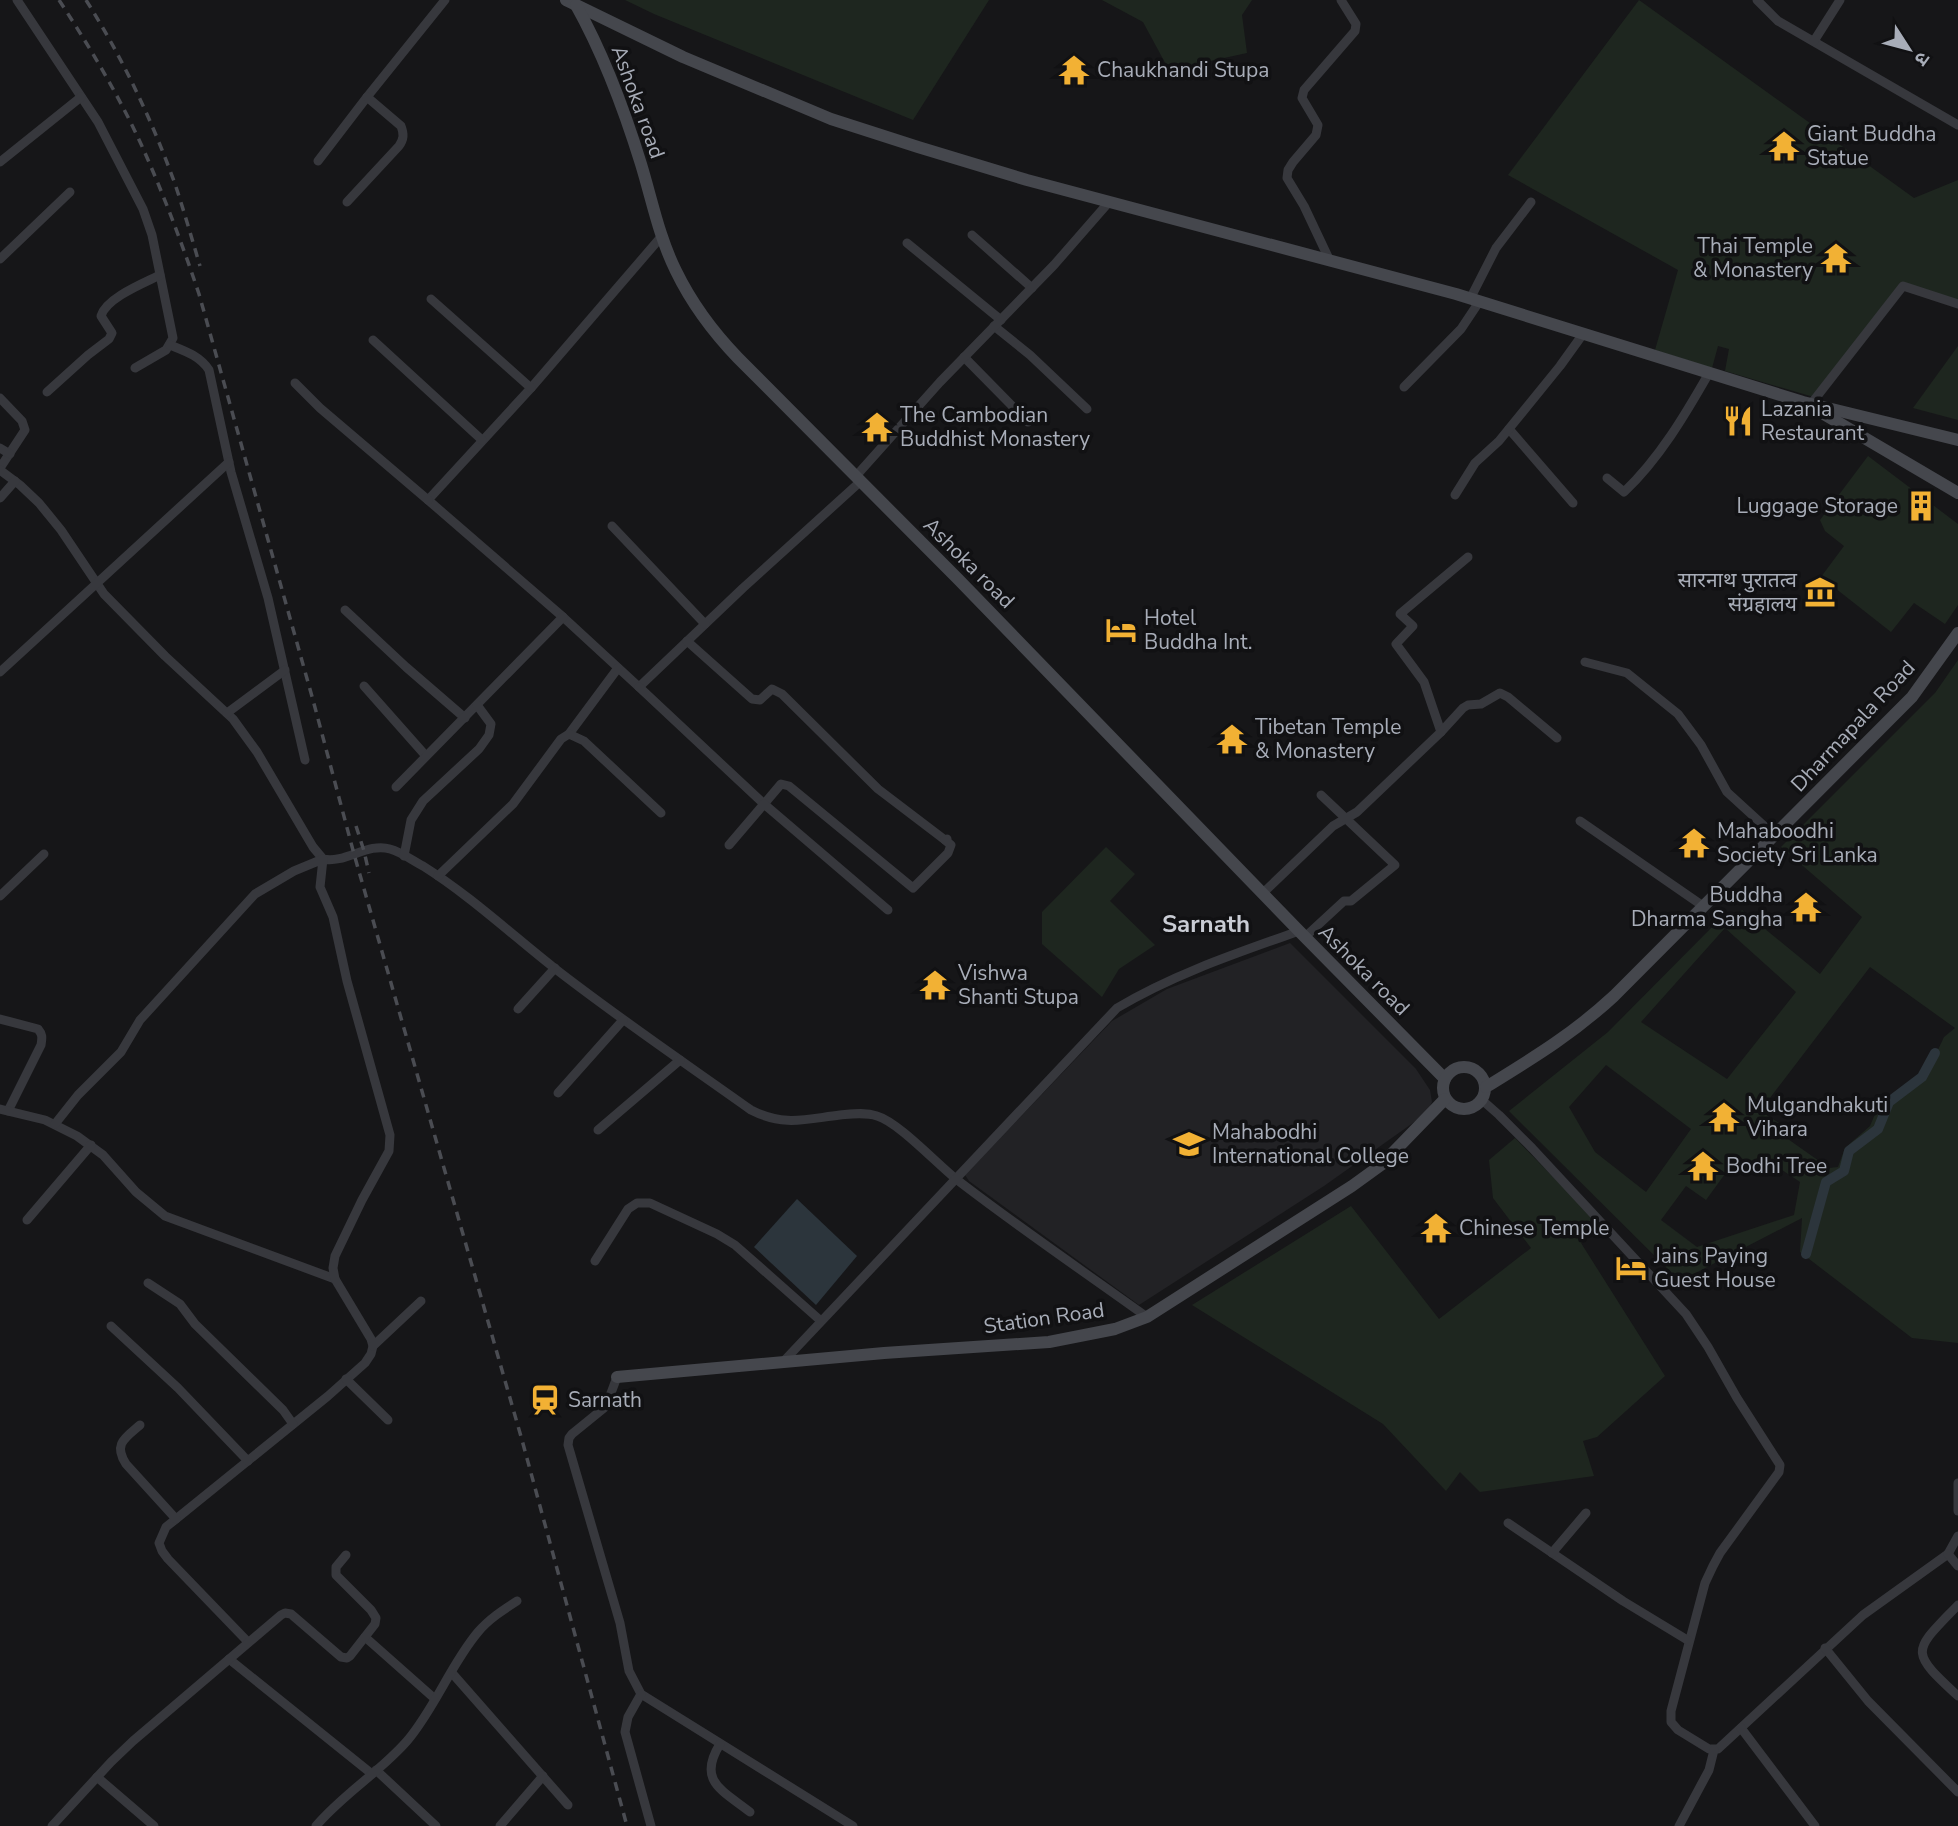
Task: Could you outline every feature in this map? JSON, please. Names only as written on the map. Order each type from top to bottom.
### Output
[{"type":"street","points":[[17,0],[111,145],[143,209],[152,235],[173,338],[160,355],[135,368]]},
{"type":"street","points":[[318,161],[445,0]]},
{"type":"street","points":[[1330,261],[1304,206],[1287,178],[1293,162],[1316,135],[1318,125],[1302,98],[1304,90],[1355,31],[1356,23],[1341,0]]},
{"type":"street","points":[[1757,0],[1778,21],[1958,125]]},
{"type":"street","points":[[1814,41],[1840,0]]},
{"type":"street","points":[[571,2],[684,57],[831,118],[1027,180],[1475,300],[1807,403],[1958,440]]},
{"type":"street","name":"Ashoka road","points":[[571,2],[594,37],[625,118],[661,237],[676,272],[709,326],[1445,1079]]},
{"type":"street","points":[[0,162],[81,97]]},
{"type":"street","points":[[347,202],[403,140],[401,126],[367,97]]},
{"type":"street","points":[[0,259],[70,192]]},
{"type":"street","points":[[639,687],[858,478],[964,357],[1032,288],[1109,202]]},
{"type":"street","points":[[1404,387],[1461,329],[1493,254],[1531,202]]},
{"type":"street","points":[[972,235],[1032,288]]},
{"type":"street","points":[[428,500],[531,387],[661,237]]},
{"type":"street","points":[[907,243],[997,323],[1087,409]]},
{"type":"street","points":[[47,392],[109,339],[112,333],[101,316],[105,307],[160,275]]},
{"type":"street","points":[[1807,403],[1903,286],[1958,304]]},
{"type":"street","points":[[431,299],[531,387]]},
{"type":"street","points":[[1455,495],[1475,463],[1509,429],[1583,334]]},
{"type":"street","points":[[373,340],[482,440]]},
{"type":"street","points":[[170,345],[195,356],[204,362],[209,370],[229,462],[268,598],[305,760]]},
{"type":"street","points":[[964,357],[1028,422]]},
{"type":"street","points":[[1607,478],[1624,492],[1639,477],[1688,410],[1709,373]]},
{"type":"street","points":[[295,383],[326,414],[563,617],[764,804],[888,910]]},
{"type":"street","points":[[0,398],[24,426],[23,435],[0,469],[39,503],[96,583],[131,623],[227,713],[251,743],[313,847],[323,859],[320,887],[333,917],[347,981],[391,1144],[335,1256],[333,1268],[335,1279],[367,1331],[373,1346]]},
{"type":"street","points":[[1807,403],[1958,493]]},
{"type":"street","points":[[1509,429],[1573,503]]},
{"type":"street","points":[[0,449],[10,454]]},
{"type":"street","points":[[0,671],[229,462]]},
{"type":"street","points":[[0,498],[15,481]]},
{"type":"street","points":[[612,526],[705,624]]},
{"type":"street","points":[[1441,732],[1424,682],[1396,644],[1413,626],[1400,614],[1468,557]]},
{"type":"street","points":[[345,610],[465,718]]},
{"type":"street","points":[[396,787],[563,617]]},
{"type":"street","name":"Dharmapala Road","points":[[1486,1087],[1578,1027],[1614,996],[1912,697],[1958,633]]},
{"type":"street","points":[[687,641],[752,699],[760,700],[772,690],[782,694],[878,789],[951,845],[948,853],[913,888],[789,786],[781,784],[729,845]]},
{"type":"street","points":[[1585,662],[1627,673],[1678,714],[1697,738],[1727,792],[1774,835]]},
{"type":"street","points":[[438,876],[513,804],[618,668]]},
{"type":"street","points":[[227,713],[285,670]]},
{"type":"street","points":[[364,686],[426,757]]},
{"type":"street","points":[[1263,893],[1333,827],[1357,812],[1468,705],[1480,704],[1500,693],[1557,738]]},
{"type":"street","points":[[404,856],[411,820],[423,801],[479,748],[489,735],[491,724],[477,705]]},
{"type":"street","points":[[569,734],[584,741],[661,813]]},
{"type":"street","points":[[782,1363],[1117,1008],[1221,958],[1302,934],[1344,901],[1351,901],[1395,865],[1321,795]]},
{"type":"street","points":[[1580,821],[1703,906]]},
{"type":"street","points":[[55,1124],[78,1095],[121,1052],[140,1020],[255,894],[294,871],[323,859],[336,859],[386,847],[438,876],[623,1020],[751,1111],[777,1121],[851,1114],[879,1116],[955,1178],[1147,1317]]},
{"type":"street","points":[[0,896],[44,854]]},
{"type":"street","points":[[518,1009],[555,968]]},
{"type":"street","points":[[0,1019],[42,1033],[41,1045],[4,1110],[55,1124],[90,1145],[150,1206],[165,1216],[335,1279]]},
{"type":"street","points":[[558,1093],[623,1020]]},
{"type":"street","points":[[598,1130],[680,1060]]},
{"type":"street","points":[[1468,1067],[1480,1074],[1486,1087],[1477,1106],[1464,1110],[1451,1105],[1446,1099],[1443,1086],[1445,1079],[1455,1069],[1468,1067]]},
{"type":"street","name":"Station Road","points":[[617,1377],[884,1353],[1049,1342],[1115,1329],[1147,1317],[1362,1179],[1381,1165],[1446,1099]]},
{"type":"street","points":[[1482,1100],[1519,1134],[1686,1314],[1780,1465],[1779,1472],[1733,1534],[1705,1583],[1670,1718],[1678,1730],[1703,1747],[1714,1750]]},
{"type":"street","points":[[27,1220],[90,1145]]},
{"type":"street","points":[[595,1261],[628,1209],[637,1203],[650,1203],[735,1245],[821,1321]]},
{"type":"street","points":[[148,1283],[180,1304],[195,1324],[283,1410],[293,1424]]},
{"type":"street","points":[[248,1643],[168,1559],[159,1543],[161,1536],[166,1527],[365,1363],[373,1346],[421,1301]]},
{"type":"street","points":[[111,1326],[187,1397],[248,1461]]},
{"type":"street","points":[[617,1377],[604,1408],[569,1438],[569,1452],[620,1623],[629,1671],[642,1694],[839,1822],[853,1826]]},
{"type":"street","points":[[346,1379],[388,1420]]},
{"type":"street","points":[[140,1426],[124,1439],[120,1445],[120,1454],[176,1519]]},
{"type":"street","points":[[1958,1483],[1958,1511]]},
{"type":"street","points":[[1552,1553],[1586,1513]]},
{"type":"street","points":[[1508,1523],[1623,1601],[1689,1641]]},
{"type":"street","points":[[1679,1826],[1709,1770],[1714,1750],[1724,1744],[1863,1615],[1948,1554],[1958,1536]]},
{"type":"street","points":[[1948,1554],[1958,1566]]},
{"type":"street","points":[[52,1826],[133,1741],[285,1612],[294,1616],[344,1658],[350,1656],[375,1624],[376,1618],[336,1574],[336,1567],[346,1555]]},
{"type":"street","points":[[316,1826],[343,1797],[408,1739],[478,1631],[517,1601]]},
{"type":"street","points":[[1958,1605],[1921,1649],[1923,1661],[1958,1696]]},
{"type":"street","points":[[365,1637],[435,1699]]},
{"type":"street","points":[[1825,1648],[1868,1701],[1958,1792]]},
{"type":"street","points":[[229,1659],[374,1772],[436,1826]]},
{"type":"street","points":[[452,1673],[568,1805]]},
{"type":"street","points":[[642,1694],[628,1717],[625,1732],[651,1826]]},
{"type":"street","points":[[1741,1728],[1815,1826]]},
{"type":"street","points":[[720,1744],[710,1763],[713,1778],[724,1792],[750,1812]]},
{"type":"street","points":[[500,1826],[542,1776]]},
{"type":"street","points":[[97,1777],[154,1826]]},
{"type":"shaded area","points":[[625,0],[989,0],[913,120]]},
{"type":"shaded area","points":[[1102,0],[1252,0],[1242,15],[1247,53],[1169,70],[1143,22]]},
{"type":"shaded area","points":[[1639,0],[1914,198],[1958,180],[1958,301],[1900,283],[1817,398],[1725,371],[1729,349],[1718,346],[1712,368],[1655,350],[1678,270],[1508,175]]},
{"type":"shaded area","points":[[1958,346],[1958,420],[1913,408]]},
{"type":"shaded area","points":[[1868,456],[1958,524],[1958,605],[1945,624],[1914,603],[1891,632],[1821,577],[1844,546],[1825,531],[1820,520]]},
{"type":"shaded area","points":[[1958,660],[1958,1343],[1912,1338],[1800,1252],[1802,1218],[1680,1281],[1509,1111],[1608,1032],[1719,920],[1732,922],[1742,910],[1820,974],[1862,917],[1781,847],[1935,693]],"holes":[[[1725,928],[1796,992],[1727,1079],[1641,1022]],[[1870,967],[1955,1028],[1944,1037],[1927,1073],[1901,1098],[1883,1095],[1870,1126],[1845,1148],[1838,1167],[1829,1168],[1775,1130],[1779,1123],[1760,1111]],[[1606,1065],[1691,1129],[1646,1192],[1595,1152],[1569,1107]],[[1760,1155],[1800,1182],[1794,1215],[1697,1247],[1661,1220],[1686,1186],[1706,1200],[1738,1156],[1751,1164]]]},
{"type":"shaded area","points":[[1106,847],[1135,874],[1110,901],[1155,945],[1119,969],[1102,997],[1042,944],[1042,912]]},
{"type":"shaded area","name":"Mahabodhi International College","points":[[1290,943],[1416,1069],[1430,1090],[1432,1102],[1427,1113],[1324,1186],[1139,1305],[969,1181],[965,1175],[1112,1021],[1167,989]]},
{"type":"shaded area","points":[[1515,1138],[1602,1227],[1581,1243],[1665,1376],[1597,1437],[1583,1441],[1594,1476],[1480,1492],[1460,1472],[1446,1491],[1383,1424],[1192,1305],[1351,1206],[1439,1319],[1531,1248],[1493,1198],[1489,1160]]},
{"type":"shaded area","points":[[797,1199],[857,1256],[816,1305],[754,1247]]},
{"type":"waterway","points":[[1806,1254],[1826,1182],[1844,1171],[1849,1151],[1878,1129],[1889,1102],[1922,1077],[1935,1053]]},
{"type":"railway","points":[[59,0],[103,70],[141,144],[172,218],[199,294],[354,854],[522,1440],[627,1826]]},
{"type":"railway","points":[[86,0],[124,66],[156,136],[175,184],[200,266]]},
{"type":"railway","points":[[356,826],[369,873]]},
{"type":"place","name":"Chaukhandi Stupa","points":[[1074,70]]},
{"type":"place","name":"Giant Buddha Statue","points":[[1784,146]]},
{"type":"place","name":"Thai Temple & Monastery","points":[[1836,258]]},
{"type":"place","name":"Lazania Restaurant","points":[[1738,421]]},
{"type":"place","name":"The Cambodian Buddhist Monastery","points":[[877,427]]},
{"type":"place","name":"Luggage Storage","points":[[1921,506]]},
{"type":"place","name":"सारनाथ पुरातत्व संग्रहालय","points":[[1820,592]]},
{"type":"place","name":"Hotel Buddha Int.","points":[[1121,630]]},
{"type":"place","name":"Tibetan Temple & Monastery","points":[[1232,739]]},
{"type":"place","name":"Mahaboodhi Society Sri Lanka","points":[[1694,843]]},
{"type":"place","name":"Buddha Dharma Sangha","points":[[1806,907]]},
{"type":"place","name":"Vishwa Shanti Stupa","points":[[935,985]]},
{"type":"place","name":"Mulgandhakuti Vihara","points":[[1724,1117]]},
{"type":"place","name":"Mahabodhi International College","points":[[1189,1144]]},
{"type":"place","name":"Bodhi Tree","points":[[1703,1166]]},
{"type":"place","name":"Chinese Temple","points":[[1436,1228]]},
{"type":"place","name":"Jains Paying Guest House","points":[[1631,1268]]},
{"type":"place","name":"Sarnath","points":[[545,1400]]},
{"type":"district","name":"Sarnath","points":[[1206,924]]}]
